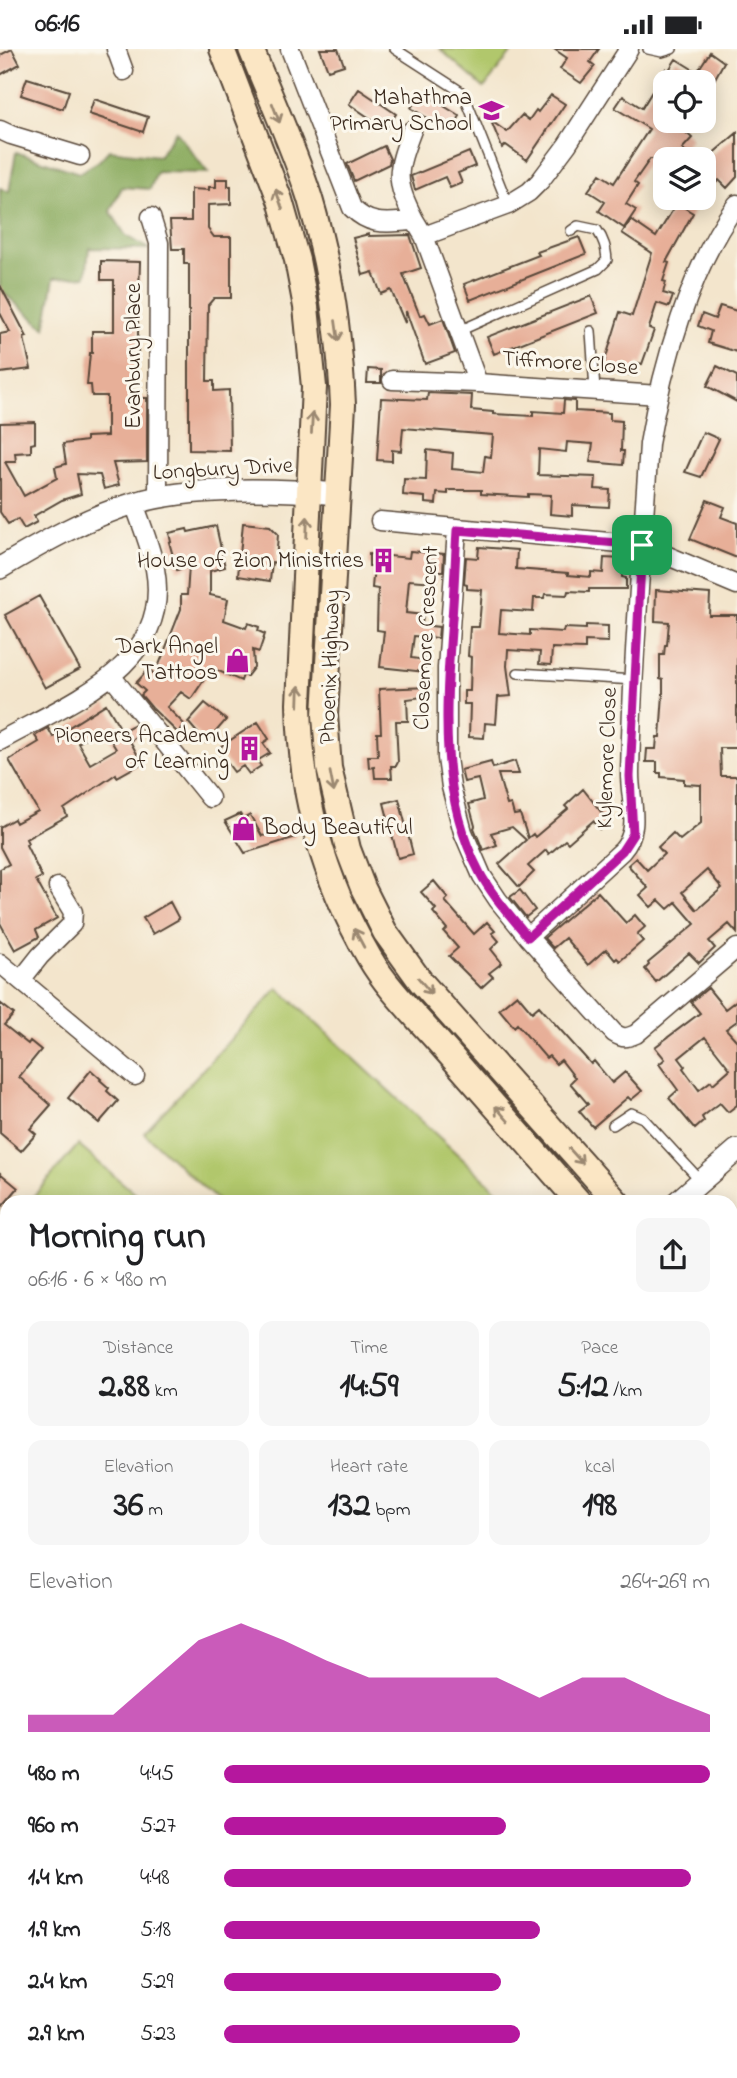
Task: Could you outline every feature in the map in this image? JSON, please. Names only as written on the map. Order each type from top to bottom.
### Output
[{"type":"main road","name":"Phoenix Highway","points":[[222,49],[280,200],[297,260],[306,307],[314,387],[299,705],[300,746],[305,791],[331,880],[370,960],[403,1002],[573,1195]]},
{"type":"main road","name":"Phoenix Highway","points":[[251,49],[309,198],[328,276],[342,383],[326,715],[329,768],[348,849],[363,888],[385,932],[421,982],[611,1195]]},
{"type":"street","points":[[116,49],[124,71]]},
{"type":"street","points":[[290,49],[352,208],[361,217],[372,222],[415,221]]},
{"type":"street","points":[[425,236],[508,205],[529,192],[551,167],[629,49]]},
{"type":"street","points":[[0,129],[11,135],[80,156]]},
{"type":"street","name":"Tiffmore Close","points":[[412,130],[403,152],[400,189],[425,236],[478,383]]},
{"type":"street","name":"Kylemore Close","points":[[528,937],[622,851],[633,834],[630,776],[649,444],[659,395],[679,327],[715,239],[737,204]]},
{"type":"street","name":"Evanbury Place","points":[[152,217],[159,243],[158,497]]},
{"type":"street","name":"Tiffmore Close","points":[[392,380],[659,395]]},
{"type":"street","name":"Longbury Drive","points":[[0,568],[56,536],[134,503],[158,497],[217,492],[309,491],[338,494]]},
{"type":"street","points":[[0,741],[112,677],[142,642],[152,624],[156,599],[155,570],[134,503]]},
{"type":"street","name":"Closemore Crescent","points":[[380,521],[642,545]]},
{"type":"street","name":"Closemore Crescent","points":[[457,530],[447,668],[447,758],[451,787],[463,832],[482,876],[528,937]]},
{"type":"street","points":[[642,545],[737,585]]},
{"type":"street","points":[[112,677],[210,798]]},
{"type":"street","points":[[21,979],[72,924],[73,912],[58,887]]},
{"type":"street","points":[[528,937],[614,1033],[627,1038],[636,1034],[737,948]]},
{"type":"street","points":[[0,963],[135,1076]]},
{"type":"street","points":[[685,1195],[737,1150]]},
{"type":"lane","points":[[395,49],[460,91],[465,97],[508,205]]},
{"type":"lane","points":[[648,49],[662,52],[672,49]]},
{"type":"lane","points":[[459,331],[598,269],[607,260],[607,253],[597,230],[578,226],[571,231]]},
{"type":"lane","points":[[591,331],[595,390]]},
{"type":"lane","points":[[518,673],[635,680]]},
{"type":"lane","points":[[613,1125],[631,1114],[643,1118],[702,1181]]},
{"type":"green space","points":[[440,49],[514,49],[484,88]]},
{"type":"green space","points":[[176,131],[208,173],[157,172],[150,189],[122,187],[110,211],[126,236],[149,249],[89,248],[86,276],[54,278],[45,328],[0,290],[0,188],[9,192],[16,152],[79,173],[99,161],[109,150],[159,156]]},
{"type":"green space","points":[[278,988],[501,1195],[211,1195],[144,1133]]},
{"type":"green space","points":[[78,1145],[137,1195],[35,1195]]},
{"type":"building","points":[[12,49],[20,64],[0,75],[0,55]]},
{"type":"building","points":[[320,49],[338,49],[344,65],[328,70]]},
{"type":"building","points":[[554,49],[599,49],[590,62],[595,66],[581,83],[560,69],[567,58]]},
{"type":"building","points":[[710,52],[724,62],[716,77],[716,70],[698,70]]},
{"type":"building","points":[[676,59],[694,70],[669,70]]},
{"type":"building","points":[[27,78],[69,91],[63,109],[21,95]]},
{"type":"building","points":[[359,89],[396,114],[386,129],[349,104]]},
{"type":"building","points":[[653,90],[653,133],[686,133],[692,138],[684,147],[653,147],[653,159],[650,159],[634,182],[638,185],[626,204],[636,210],[624,228],[599,211],[605,202],[588,191],[600,174],[614,183],[649,129],[615,108],[623,96],[642,108]]},
{"type":"building","points":[[421,92],[460,116],[450,132],[411,108]]},
{"type":"building","points":[[551,95],[565,104],[527,160],[506,145],[502,148],[491,121],[507,132],[522,115],[529,120]]},
{"type":"building","points":[[94,99],[148,117],[143,132],[89,114]]},
{"type":"building","points":[[737,133],[737,177],[727,188],[719,180],[716,183],[716,151]]},
{"type":"building","points":[[384,146],[390,159],[389,164],[354,181],[347,164]]},
{"type":"building","points":[[469,152],[475,166],[458,173],[462,183],[450,188],[445,177],[415,190],[411,176]]},
{"type":"building","points":[[216,179],[228,179],[228,186],[231,186],[231,204],[208,205],[208,229],[214,237],[231,237],[231,298],[214,298],[208,305],[207,381],[214,381],[214,391],[229,390],[230,451],[189,450],[189,264],[184,264],[184,249],[172,249],[170,221],[191,221],[191,189],[209,190],[209,187],[216,187]]},
{"type":"building","points":[[673,210],[688,210],[693,213],[666,262],[669,263],[663,281],[666,282],[663,293],[673,296],[669,307],[657,303],[649,328],[654,330],[642,364],[638,363],[634,376],[603,367],[620,312],[632,316],[652,253],[622,233],[631,220],[656,237]]},
{"type":"building","points":[[369,234],[410,235],[421,268],[403,274],[420,316],[425,314],[430,324],[443,319],[455,353],[425,364],[406,311],[405,323],[391,290],[381,294],[373,272],[363,275],[353,238]]},
{"type":"building","points":[[579,237],[586,254],[470,300],[464,284]]},
{"type":"building","points":[[101,261],[140,262],[139,292],[132,292],[132,321],[138,321],[138,372],[132,372],[132,398],[147,398],[147,462],[113,463],[119,485],[104,489],[100,475],[77,474],[81,494],[62,500],[34,516],[37,522],[24,529],[18,519],[8,524],[0,512],[0,423],[35,422],[35,443],[31,444],[31,452],[15,453],[16,462],[5,462],[24,496],[57,478],[55,467],[66,464],[63,444],[86,441],[86,437],[107,436],[107,396],[92,396],[91,385],[87,385],[92,331],[114,331],[114,280],[101,280]]},
{"type":"building","points":[[0,285],[27,337],[24,338],[31,369],[0,373],[0,334],[10,332],[0,313]]},
{"type":"building","points":[[591,296],[598,313],[494,354],[487,337]]},
{"type":"building","points":[[720,306],[737,311],[737,352],[708,343],[711,331],[698,326],[702,314],[715,319]]},
{"type":"building","points":[[717,366],[737,376],[737,402],[707,386]]},
{"type":"building","points":[[368,369],[381,370],[381,383],[367,383]]},
{"type":"building","points":[[428,393],[472,395],[471,410],[493,414],[533,416],[533,411],[563,413],[564,400],[575,401],[575,411],[610,413],[610,420],[622,421],[623,465],[590,462],[593,444],[567,442],[566,452],[539,449],[538,475],[596,477],[595,489],[610,490],[609,507],[572,505],[572,516],[550,514],[551,495],[528,494],[528,497],[481,494],[481,490],[448,490],[448,494],[437,493],[436,504],[425,503],[425,497],[403,495],[404,479],[426,480],[427,450],[453,453],[452,469],[483,472],[485,456],[491,457],[493,435],[403,428],[401,451],[392,450],[392,461],[377,460],[381,398],[427,400]]},
{"type":"building","points":[[703,432],[719,439],[701,477],[685,472]]},
{"type":"building","points":[[707,500],[725,507],[721,517],[737,523],[737,558],[690,539]]},
{"type":"building","points":[[243,523],[270,526],[278,534],[276,563],[272,562],[270,581],[238,576]]},
{"type":"building","points":[[216,526],[225,567],[210,571],[210,595],[228,599],[224,620],[246,628],[248,623],[259,627],[258,631],[265,634],[259,652],[253,650],[254,667],[247,676],[243,675],[241,681],[212,668],[191,699],[181,692],[167,707],[185,725],[178,733],[141,695],[145,691],[136,683],[149,669],[155,675],[181,609],[181,595],[187,595],[189,566],[177,570],[169,533]]},
{"type":"building","points":[[479,547],[517,550],[516,569],[591,577],[591,572],[603,573],[604,558],[623,559],[622,577],[626,578],[626,589],[568,591],[567,595],[545,594],[544,598],[534,598],[533,612],[501,610],[499,633],[530,635],[530,630],[563,632],[564,628],[586,629],[586,625],[608,626],[608,642],[585,641],[585,649],[552,648],[551,665],[539,664],[540,652],[508,650],[511,696],[498,697],[496,724],[485,723],[484,738],[469,737],[470,704],[464,704],[464,691],[470,691],[470,627],[479,627],[482,590],[467,589],[464,584],[466,557],[478,558]]},
{"type":"building","points":[[410,551],[444,554],[443,571],[438,571],[436,582],[409,580],[406,613],[423,615],[422,625],[439,627],[438,638],[414,636],[411,658],[426,660],[425,672],[380,667],[384,631],[377,630],[378,589],[372,588],[374,566],[369,566],[369,554],[409,558]]},
{"type":"building","points":[[656,590],[710,594],[709,615],[737,615],[737,748],[720,748],[721,776],[737,776],[737,933],[729,924],[709,941],[715,948],[699,963],[689,953],[656,982],[645,969],[648,963],[695,924],[676,902],[668,909],[659,900],[651,907],[640,895],[648,888],[628,865],[636,858],[647,870],[664,854],[658,847],[673,833],[680,840],[701,823],[701,785],[684,784],[684,779],[661,777],[661,773],[657,773],[657,762],[646,762],[647,749],[656,749],[657,737],[660,737],[663,680],[660,679],[660,655],[664,655],[667,645],[669,622],[655,621]],"holes":[[[707,870],[722,888],[697,910],[682,892]]]},
{"type":"building","points":[[39,596],[80,669],[45,688],[5,615]]},
{"type":"building","points":[[429,687],[430,696],[407,699],[408,721],[396,721],[398,762],[396,766],[391,766],[392,778],[375,778],[374,767],[369,768],[368,756],[378,756],[377,733],[381,733],[379,689]]},
{"type":"building","points":[[205,703],[226,720],[206,743],[188,722]]},
{"type":"building","points":[[106,704],[122,731],[135,724],[141,734],[130,741],[142,763],[117,777],[116,774],[64,809],[67,816],[26,839],[26,845],[42,877],[36,880],[57,918],[36,930],[39,937],[15,950],[0,923],[0,869],[9,864],[0,847],[0,827],[14,819],[16,823],[38,811],[9,760],[39,742],[35,736],[48,728],[53,737]],"holes":[[[103,728],[116,749],[90,764],[78,743]]]},
{"type":"building","name":"Pioneers Academy of Learning","points":[[258,722],[269,739],[263,743],[270,753],[257,761],[261,766],[249,774],[243,766],[234,772],[217,749]]},
{"type":"building","points":[[515,761],[519,774],[498,774],[507,805],[511,804],[514,815],[520,814],[528,838],[533,834],[535,837],[568,809],[565,806],[583,789],[608,821],[600,829],[593,821],[568,843],[565,840],[549,854],[546,850],[528,866],[534,872],[519,887],[499,864],[526,840],[512,827],[491,833],[497,845],[483,850],[474,828],[469,804],[483,800],[478,779],[464,782],[461,770],[491,762],[493,768]]},
{"type":"building","points":[[399,799],[413,854],[398,858],[384,803]]},
{"type":"building","name":"Body Beautiful","points":[[240,814],[243,819],[250,815],[262,836],[294,830],[296,837],[245,853],[225,821]]},
{"type":"building","points":[[434,881],[448,898],[445,901],[474,934],[487,922],[495,931],[492,933],[499,941],[491,949],[502,963],[489,973],[493,977],[481,988],[449,956],[458,948],[444,932],[447,929],[433,912],[436,909],[421,892]]},
{"type":"building","points":[[520,890],[535,910],[526,917],[510,897]]},
{"type":"building","points":[[598,892],[626,923],[635,915],[645,927],[637,934],[643,941],[620,961],[617,958],[615,960],[606,949],[588,965],[565,938],[553,948],[544,938]]},
{"type":"building","points":[[170,902],[179,919],[153,934],[143,918]]},
{"type":"building","points":[[708,988],[725,1009],[737,1000],[737,1021],[726,1029],[737,1041],[737,1105],[728,1112],[720,1103],[702,1117],[704,1121],[695,1129],[669,1098],[678,1090],[659,1064],[665,1059],[655,1047],[700,1013],[691,1002]],"holes":[[[705,1037],[730,1069],[713,1084],[711,1081],[699,1090],[679,1058]]]},
{"type":"building","points":[[517,994],[532,1012],[539,1006],[591,1064],[594,1061],[612,1083],[625,1072],[642,1091],[631,1100],[628,1097],[593,1127],[579,1111],[588,1104],[570,1083],[575,1078],[561,1060],[556,1064],[549,1056],[546,1058],[517,1024],[514,1027],[499,1009]]},
{"type":"building","points":[[0,1003],[14,1014],[4,1025],[28,1044],[30,1041],[41,1050],[19,1077],[51,1105],[30,1129],[36,1134],[21,1151],[0,1133]]},
{"type":"building","points":[[91,1070],[118,1101],[99,1123],[68,1098]]},
{"type":"building","points":[[0,1173],[18,1188],[12,1195],[0,1195]]},
{"type":"place","name":"Mahathma Primary School","points":[[492,111]]},
{"type":"place","name":"House of Zion Ministries","points":[[384,561]]},
{"type":"place","name":"Dark Angel Tattoos","points":[[238,660]]},
{"type":"place","name":"Pioneers Academy of Learning","points":[[249,749]]},
{"type":"place","name":"Body Beautiful","points":[[243,828]]},
{"type":"route","points":[[457,530],[642,545],[630,776],[633,834],[622,851],[528,937],[482,876],[463,832],[451,787],[447,758],[447,668],[457,530]]}]
